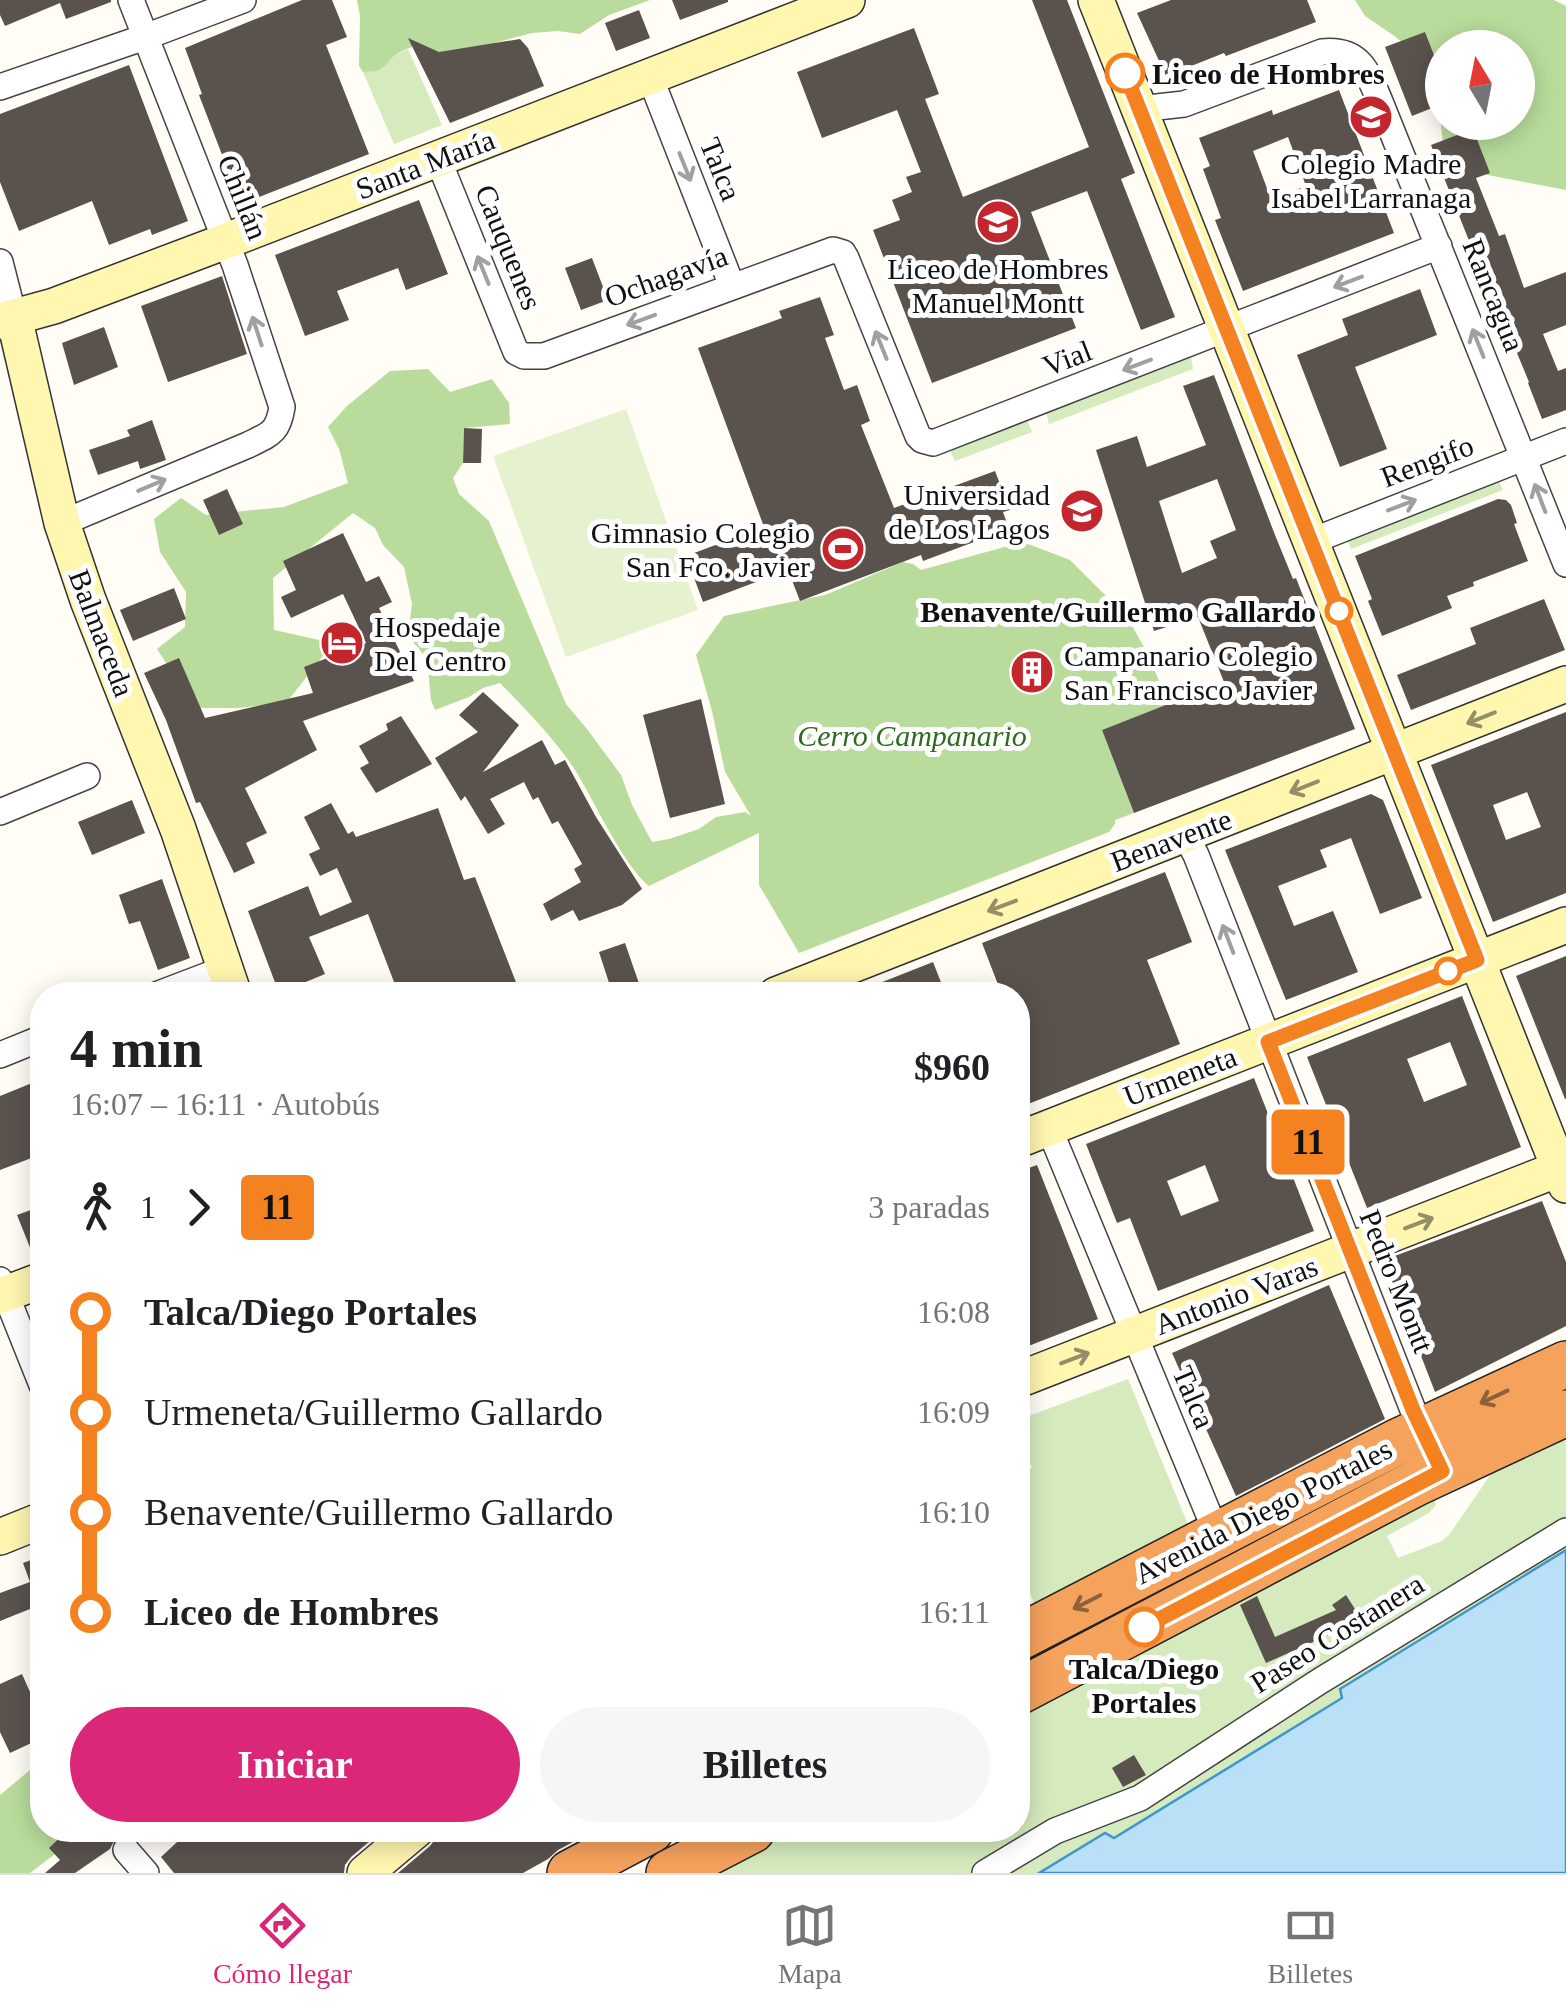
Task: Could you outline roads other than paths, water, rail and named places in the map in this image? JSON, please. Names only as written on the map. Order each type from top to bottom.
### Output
[{"type":"highway","name":"Avenida Diego Portales","points":[[1030,1630],[1422,1430],[1566,1364]]},
{"type":"highway","name":"Avenida Diego Portales","points":[[1031,1684],[1442,1471],[1566,1413]]},
{"type":"highway","points":[[570,1873],[625,1842]]},
{"type":"highway","points":[[686,1855],[720,1842]]},
{"type":"main road","name":"Santa María","points":[[7,319],[54,306],[226,241],[847,0]]},
{"type":"main road","points":[[1096,0],[1564,1173]]},
{"type":"main road","name":"Balmaceda","points":[[7,319],[62,522],[88,600],[178,829],[229,982]]},
{"type":"main road","name":"Benavente","points":[[809,982],[1566,684]]},
{"type":"main road","name":"Urmeneta","points":[[1033,1134],[1566,924]]},
{"type":"main road","name":"Antonio Varas","points":[[1030,1375],[1350,1250],[1564,1173]]},
{"type":"main road","points":[[2,1290],[30,1283]]},
{"type":"main road","points":[[0,1537],[30,1525]]},
{"type":"main road","points":[[365,1873],[402,1842]]},
{"type":"street","name":"Chillán","points":[[62,522],[248,445],[272,432],[282,407],[226,241],[130,0]]},
{"type":"street","points":[[0,86],[243,0]]},
{"type":"street","name":"Rancagua","points":[[1139,109],[1184,104],[1322,52],[1334,51],[1358,60],[1368,73],[1566,564]]},
{"type":"street","name":"Talca","points":[[650,77],[732,286]]},
{"type":"street","name":"Cauquenes","points":[[438,159],[516,352],[524,356]]},
{"type":"street","name":"Vial","points":[[828,250],[838,251],[846,258],[918,436],[926,443],[945,440],[1439,246]]},
{"type":"street","name":"Ochagavía","points":[[524,356],[544,356],[828,250]]},
{"type":"street","name":"Balmaceda","points":[[0,262],[7,319]]},
{"type":"street","name":"Rengifo","points":[[1312,541],[1566,441]]},
{"type":"street","points":[[0,812],[88,776]]},
{"type":"street","name":"Pedro Montt","points":[[1185,834],[1422,1430],[1442,1471]]},
{"type":"street","points":[[0,1055],[30,1043]]},
{"type":"street","name":"Talca","points":[[1033,1134],[1133,1335],[1237,1578]]},
{"type":"street","points":[[2,1290],[30,1356]]},
{"type":"street","name":"Paseo Costanera","points":[[985,1873],[1055,1831],[1140,1798],[1320,1681],[1566,1531]]},
{"type":"street","points":[[126,1850],[146,1873]]},
{"type":"water","points":[[1566,1550],[1566,1873],[1039,1873],[1105,1833],[1114,1838],[1342,1698],[1340,1689]]},
{"type":"place","name":"Liceo de Hombres","points":[[1125,73]]},
{"type":"place","name":"Colegio Madre Isabel Larranaga","points":[[1371,117]]},
{"type":"place","name":"Liceo de Hombres Manuel Montt","points":[[998,222]]},
{"type":"place","name":"Universidad de Los Lagos","points":[[1082,511]]},
{"type":"place","name":"Gimnasio Colegio San Fco. Javier","points":[[843,549]]},
{"type":"place","name":"Benavente/Guillermo Gallardo","points":[[1339,611]]},
{"type":"place","name":"Hospedaje Del Centro","points":[[342,643]]},
{"type":"place","name":"Campanario Colegio San Francisco Javier","points":[[1032,672]]},
{"type":"place","name":"Talca/Diego Portales","points":[[1144,1627]]},
{"type":"park label","name":"Cerro Campanario","points":[[912,735]]}]
